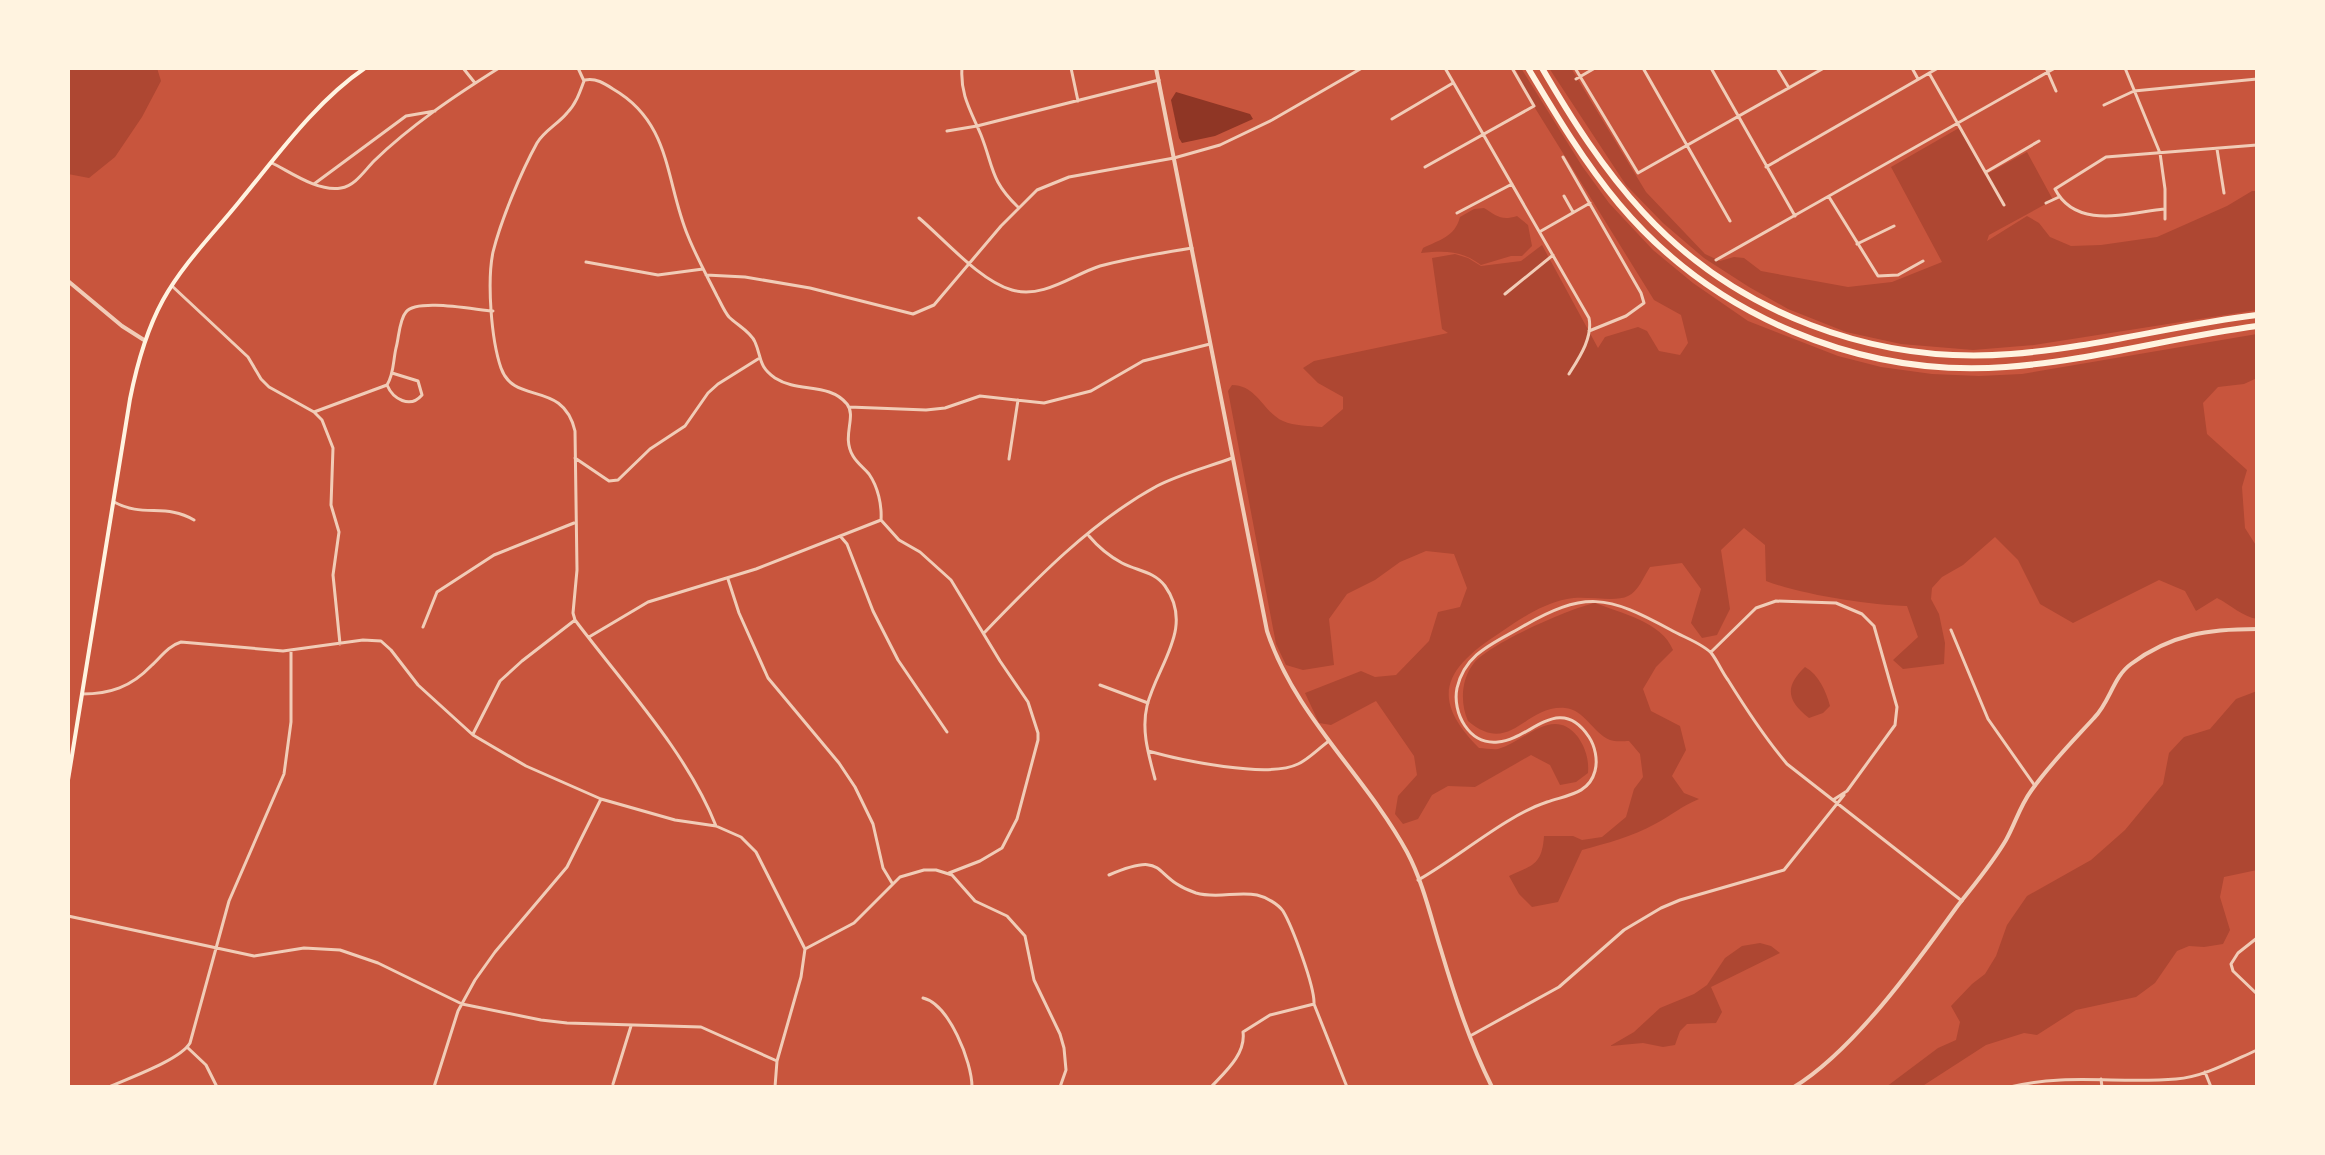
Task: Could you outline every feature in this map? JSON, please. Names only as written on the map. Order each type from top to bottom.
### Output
[{"type":"highway","points":[[1528,68],[1596,175],[1656,243],[1728,298],[1810,339],[1853,353],[1897,362],[1987,368],[2041,364],[2257,326]]},
{"type":"highway","points":[[1542,68],[1609,170],[1663,232],[1698,262],[1743,293],[1827,331],[1862,342],[1916,352],[1990,356],[2044,351],[2257,315]]},
{"type":"main road","points":[[68,780],[71,733],[81,694],[133,385],[144,340],[171,285],[324,104],[365,68]]},
{"type":"street","points":[[463,68],[475,83]]},
{"type":"street","points":[[272,163],[314,184],[330,188],[347,187],[436,111],[499,68]]},
{"type":"street","points":[[578,68],[584,81],[570,111],[537,143],[501,226],[493,254],[493,311],[500,363],[505,376],[515,387],[551,397],[572,420],[576,522],[575,620],[685,767],[703,794],[716,826]]},
{"type":"street","points":[[962,68],[963,96],[977,126],[994,178],[1004,194],[1018,207]]},
{"type":"street","points":[[1071,68],[1078,101]]},
{"type":"street","points":[[1156,68],[1267,631],[1293,691],[1406,852],[1418,880],[1468,1036],[1492,1087]]},
{"type":"street","points":[[706,275],[745,277],[810,288],[913,314],[934,305],[1018,207],[1037,190],[1060,180],[1174,158],[1233,140],[1362,68]]},
{"type":"street","points":[[1445,68],[1589,318],[1589,331],[1569,374]]},
{"type":"street","points":[[1425,167],[1534,106],[1512,68]]},
{"type":"street","points":[[1575,68],[1578,78],[1638,173],[1824,68]]},
{"type":"street","points":[[1578,78],[1595,68]]},
{"type":"street","points":[[1643,68],[1730,221]]},
{"type":"street","points":[[1711,68],[1795,216]]},
{"type":"street","points":[[1777,68],[1789,88]]},
{"type":"street","points":[[1912,68],[1918,79]]},
{"type":"street","points":[[1766,167],[1938,68]]},
{"type":"street","points":[[1716,260],[2055,68]]},
{"type":"street","points":[[2125,68],[2160,153],[2165,219]]},
{"type":"street","points":[[2047,70],[2056,91]]},
{"type":"street","points":[[1929,73],[2004,205]]},
{"type":"street","points":[[2104,105],[2134,91],[2257,79]]},
{"type":"street","points":[[947,131],[1159,80]]},
{"type":"street","points":[[584,81],[598,81],[616,90],[653,128],[665,151],[678,209],[703,269],[728,316],[754,339],[758,359],[776,378],[804,388],[830,390],[849,407],[849,446],[852,455],[871,478],[882,509],[881,520],[899,540],[920,552],[951,580],[1028,702],[1038,740],[1017,819],[1002,848],[949,873]]},
{"type":"street","points":[[1392,119],[1453,83]]},
{"type":"street","points":[[314,184],[406,116],[436,111]]},
{"type":"street","points":[[1986,172],[2039,141]]},
{"type":"street","points":[[2164,209],[2086,215],[2077,213],[2059,197],[2055,187],[2106,157],[2257,145]]},
{"type":"street","points":[[2217,149],[2224,193]]},
{"type":"street","points":[[1563,157],[1644,303],[1638,309],[1589,331]]},
{"type":"street","points":[[1457,213],[1512,184]]},
{"type":"street","points":[[1564,196],[1573,212]]},
{"type":"street","points":[[1829,197],[1874,273],[1888,276],[1905,272],[1923,261]]},
{"type":"street","points":[[2046,203],[2059,197]]},
{"type":"street","points":[[1540,231],[1590,203]]},
{"type":"street","points":[[919,218],[997,284],[1013,291],[1051,288],[1102,266],[1192,248]]},
{"type":"street","points":[[1857,244],[1894,226]]},
{"type":"street","points":[[1505,294],[1553,255]]},
{"type":"street","points":[[586,262],[658,275],[703,269]]},
{"type":"street","points":[[68,281],[122,326],[144,340]]},
{"type":"street","points":[[171,285],[248,357],[269,387],[314,412],[322,420],[333,448],[331,505],[339,532],[334,582],[340,644]]},
{"type":"street","points":[[392,373],[418,381],[422,395],[416,401],[405,402],[391,394],[387,385],[405,314],[411,308],[434,305],[493,311]]},
{"type":"street","points":[[849,407],[926,410],[945,408],[980,396],[1044,403],[1091,391],[1143,361],[1210,344]]},
{"type":"street","points":[[575,458],[609,481],[618,480],[650,449],[685,426],[718,384],[758,359]]},
{"type":"street","points":[[314,412],[387,385]]},
{"type":"street","points":[[1009,459],[1018,400]]},
{"type":"street","points":[[984,633],[1032,583],[1116,513],[1159,485],[1232,458]]},
{"type":"street","points":[[114,502],[136,511],[179,512],[194,520]]},
{"type":"street","points":[[588,638],[648,602],[728,579],[881,520]]},
{"type":"street","points":[[423,627],[437,592],[494,555],[576,522]]},
{"type":"street","points":[[1088,535],[1108,555],[1162,581],[1175,604],[1176,635],[1148,703],[1145,734],[1155,779]]},
{"type":"street","points":[[841,537],[847,544],[873,611],[898,660],[947,732]]},
{"type":"street","points":[[728,579],[742,621],[768,678],[839,763],[855,787],[873,824],[883,868],[892,883]]},
{"type":"street","points":[[1418,880],[1530,809],[1588,786],[1596,769],[1595,753],[1589,737],[1576,724],[1563,718],[1545,721],[1495,743],[1467,729],[1459,715],[1456,692],[1463,669],[1474,657],[1541,615],[1589,600],[1620,604],[1711,652],[1768,741],[1787,764],[1962,901]]},
{"type":"street","points":[[1468,1036],[1559,987],[1623,931],[1661,908],[1784,870],[1887,739],[1897,714],[1881,645],[1874,626],[1853,609],[1836,603],[1776,601],[1756,608],[1711,652]]},
{"type":"street","points":[[473,735],[500,681],[575,620]]},
{"type":"street","points":[[1794,1087],[1826,1064],[1861,1027],[1962,901],[2007,838],[2035,786],[2060,752],[2106,705],[2117,681],[2130,665],[2200,631],[2257,629]]},
{"type":"street","points":[[1951,630],[1988,719],[2035,786]]},
{"type":"street","points":[[81,694],[116,691],[148,670],[172,645],[181,642],[291,650],[375,640],[385,644],[418,685],[473,735],[526,766],[601,799],[675,820],[716,826],[741,837],[756,852],[805,949],[801,977],[777,1061],[775,1087]]},
{"type":"street","points":[[109,1087],[188,1048],[238,877],[284,774],[291,722],[291,650]]},
{"type":"street","points":[[1100,685],[1148,703]]},
{"type":"street","points":[[1148,751],[1202,764],[1270,769],[1300,764],[1329,741]]},
{"type":"street","points":[[434,1087],[441,1058],[462,1004],[495,952],[567,867],[601,799]]},
{"type":"street","points":[[1109,875],[1147,863],[1192,892],[1210,896],[1261,896],[1279,907],[1308,975],[1314,1004],[1347,1087]]},
{"type":"street","points":[[805,949],[854,923],[900,877],[936,870],[949,873],[975,901],[1007,916],[1021,929],[1028,943],[1034,980],[1064,1048],[1067,1067],[1060,1087]]},
{"type":"street","points":[[68,916],[254,956],[304,948],[340,950],[378,963],[462,1004],[541,1020],[701,1027],[777,1061]]},
{"type":"street","points":[[2257,938],[2231,964],[2233,971],[2257,994]]},
{"type":"street","points":[[923,998],[936,1004],[957,1037],[970,1068],[972,1087]]},
{"type":"street","points":[[1211,1087],[1238,1056],[1243,1046],[1243,1032],[1270,1015],[1314,1004]]},
{"type":"street","points":[[613,1084],[631,1026]]},
{"type":"street","points":[[188,1048],[206,1065],[217,1087]]},
{"type":"street","points":[[2010,1087],[2055,1079],[2178,1079],[2205,1072],[2257,1050]]},
{"type":"street","points":[[2205,1072],[2211,1087]]},
{"type":"street","points":[[2055,1079],[2056,1087]]},
{"type":"street","points":[[2101,1079],[2102,1087]]},
{"type":"shaded area","points":[[68,68],[157,68],[161,81],[115,157],[89,178],[68,174]]},
{"type":"shaded area","points":[[1515,68],[1521,68],[1582,166],[1609,203],[1653,250],[1693,283],[1748,321],[1838,356],[1881,367],[1932,374],[2022,374],[2257,334],[2257,378],[2244,384],[2218,387],[2203,403],[2207,434],[2247,470],[2242,487],[2245,528],[2257,547],[2257,619],[2217,598],[2196,611],[2185,591],[2159,580],[2073,623],[2040,604],[2018,560],[1995,537],[1932,588],[1931,599],[1939,614],[1945,643],[1944,664],[1903,669],[1893,660],[1918,637],[1907,606],[1836,598],[1766,581],[1765,545],[1744,528],[1721,550],[1730,609],[1717,635],[1702,638],[1691,623],[1701,589],[1682,563],[1650,567],[1635,591],[1622,598],[1575,598],[1541,608],[1501,632],[1467,658],[1450,684],[1449,698],[1463,730],[1479,748],[1498,749],[1539,728],[1559,724],[1569,728],[1581,741],[1588,773],[1576,782],[1560,785],[1550,765],[1531,755],[1475,787],[1448,786],[1432,795],[1418,819],[1403,824],[1395,814],[1398,796],[1417,775],[1414,756],[1376,701],[1331,725],[1319,723],[1305,693],[1361,671],[1375,677],[1396,675],[1429,641],[1438,612],[1460,607],[1467,588],[1454,554],[1426,551],[1400,562],[1375,580],[1347,594],[1329,619],[1334,665],[1303,670],[1286,665],[1276,644],[1228,391],[1232,385],[1241,386],[1283,421],[1322,427],[1343,409],[1343,397],[1318,383],[1303,368],[1314,361],[1448,333],[1442,329],[1432,258],[1455,254],[1481,266],[1521,261],[1542,245],[1598,348],[1605,337],[1638,327],[1647,331],[1659,351],[1680,355],[1688,343],[1681,315],[1654,300],[1535,108]]},
{"type":"shaded area","points":[[1549,68],[1571,68],[1646,192],[1705,254],[1720,261],[1744,258],[1761,271],[1848,287],[1892,282],[1942,262],[1891,167],[1959,128],[1985,175],[2027,152],[2053,200],[1989,235],[1987,241],[2027,216],[2039,223],[2050,237],[2071,246],[2157,237],[2257,191],[2257,310],[2034,345],[1973,350],[1901,344],[1846,332],[1788,309],[1749,287],[1704,258],[1663,223],[1626,185]]},
{"type":"shaded area","points":[[1176,92],[1250,114],[1253,119],[1215,136],[1182,143],[1171,100]]},
{"type":"shaded area","points":[[1484,208],[1503,218],[1517,216],[1528,225],[1532,246],[1522,256],[1481,265],[1452,253],[1421,253],[1423,248],[1450,233],[1460,217],[1474,209]]},
{"type":"shaded area","points":[[1595,603],[1650,625],[1668,640],[1673,650],[1656,667],[1643,689],[1651,711],[1680,726],[1686,750],[1672,776],[1684,793],[1699,799],[1637,833],[1582,850],[1558,902],[1532,907],[1519,894],[1509,876],[1535,863],[1541,853],[1544,836],[1573,836],[1582,840],[1602,837],[1626,817],[1634,789],[1643,777],[1640,754],[1629,741],[1604,737],[1572,709],[1551,709],[1507,732],[1496,734],[1483,731],[1468,721],[1465,714],[1464,684],[1474,663],[1496,646],[1550,619]]},
{"type":"shaded area","points":[[1805,667],[1821,684],[1830,706],[1823,713],[1809,718],[1796,705],[1791,693],[1794,680]]},
{"type":"shaded area","points":[[2257,691],[2257,870],[2224,877],[2220,897],[2230,930],[2223,944],[2189,946],[2177,951],[2155,983],[2136,997],[2076,1010],[2037,1035],[2024,1033],[1986,1045],[1921,1087],[1886,1087],[1938,1048],[1956,1040],[1960,1022],[1951,1006],[1985,974],[1996,956],[2007,925],[2027,896],[2091,860],[2125,830],[2163,784],[2169,753],[2184,737],[2210,729],[2236,699]]},
{"type":"shaded area","points":[[1760,943],[1780,953],[1711,987],[1722,1012],[1716,1023],[1687,1024],[1680,1031],[1675,1045],[1663,1047],[1643,1043],[1610,1046],[1634,1032],[1660,1008],[1707,985],[1725,958],[1742,946]]}]
